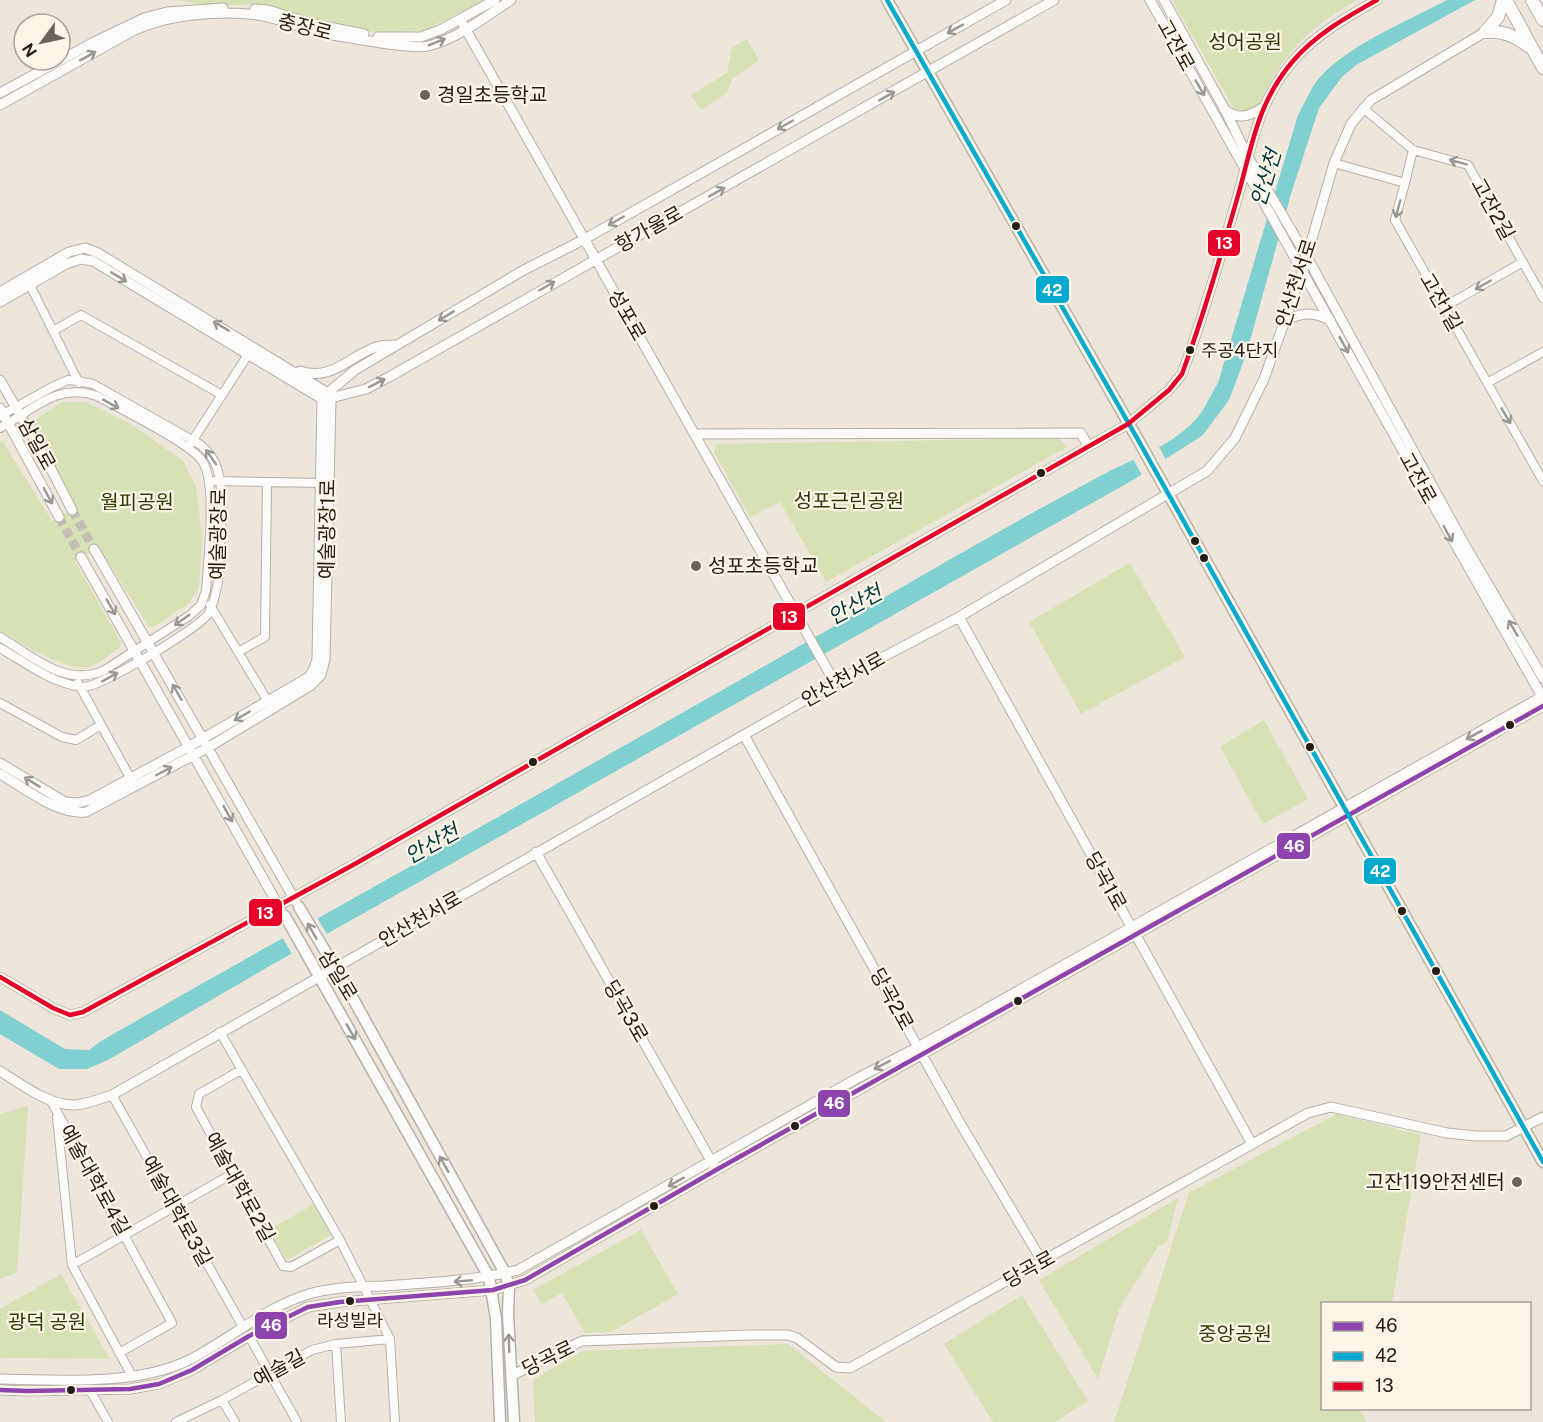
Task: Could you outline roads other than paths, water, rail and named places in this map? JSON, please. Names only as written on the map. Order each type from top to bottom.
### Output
[{"type":"main road","points":[[887,0],[1137,438],[1543,1162]]},
{"type":"main road","points":[[1532,0],[1543,20]]},
{"type":"main road","points":[[1485,32],[1498,17],[1505,3]]},
{"type":"main road","points":[[1505,3],[1543,68]]},
{"type":"main road","points":[[1485,32],[1499,31],[1515,36],[1533,49]]},
{"type":"main road","name":"삼일로","points":[[296,902],[505,1273],[509,1286],[514,1422]]},
{"type":"main road","name":"삼일로","points":[[285,916],[489,1277],[496,1319],[500,1422]]},
{"type":"street","name":"충장로","points":[[0,93],[125,26],[167,12],[238,8],[268,10],[313,24],[380,37],[421,37],[440,30],[495,0]]},
{"type":"street","name":"충장로","points":[[0,105],[141,27],[169,19],[220,14],[261,16],[329,34],[381,43],[426,46],[465,30],[511,0]]},
{"type":"street","name":"항가울로","points":[[327,397],[355,370],[522,271],[583,240],[1006,0]]},
{"type":"street","name":"항가울로","points":[[327,397],[366,389],[390,377],[594,259],[1054,0]]},
{"type":"street","name":"고잔로","points":[[1150,0],[1255,183],[1449,535],[1543,699]]},
{"type":"street","name":"고잔로","points":[[1164,0],[1224,108],[1248,157],[1306,255],[1456,529],[1543,678]]},
{"type":"street","points":[[0,976],[53,1008],[70,1015],[83,1012],[278,905],[296,902],[795,611],[1128,424],[1169,390],[1182,374],[1246,168],[1262,108],[1292,62],[1314,39],[1377,0]]},
{"type":"street","name":"성포로","points":[[460,19],[835,683]]},
{"type":"street","name":"안산천서로","points":[[0,1071],[50,1099],[71,1105],[112,1095],[835,683],[959,617],[1207,471],[1235,438],[1264,379],[1303,270],[1334,163],[1351,124],[1371,100],[1485,32]]},
{"type":"street","points":[[1224,108],[1238,117],[1244,117],[1262,108]]},
{"type":"street","name":"고잔2길","points":[[1363,108],[1413,150],[1468,165],[1542,294]]},
{"type":"street","name":"고잔1길","points":[[1413,150],[1395,220],[1543,481]]},
{"type":"street","points":[[1334,163],[1405,183]]},
{"type":"street","points":[[0,292],[81,259],[93,261],[251,350],[327,397]]},
{"type":"street","points":[[1444,307],[1523,262]]},
{"type":"street","points":[[0,302],[28,281]]},
{"type":"street","points":[[28,281],[84,391]]},
{"type":"street","points":[[1285,321],[1304,313],[1331,320]]},
{"type":"street","points":[[53,331],[81,315],[222,395]]},
{"type":"street","name":"항가울로","points":[[286,366],[314,375],[320,374],[372,348],[398,345]]},
{"type":"street","points":[[251,350],[286,366],[327,397]]},
{"type":"street","points":[[191,444],[251,350]]},
{"type":"street","points":[[1487,383],[1543,352]]},
{"type":"street","name":"삼일로","points":[[0,380],[72,510]]},
{"type":"street","points":[[18,411],[68,380],[78,381]]},
{"type":"street","name":"예술광장로","points":[[78,381],[93,384],[191,444],[202,460],[209,481],[210,512],[206,591],[201,605],[189,616],[149,643],[139,655],[95,685],[79,686]]},
{"type":"street","points":[[2,418],[68,391],[84,391]]},
{"type":"street","name":"예술광장로","points":[[74,676],[91,676],[139,655],[154,652],[198,625],[209,613],[218,582],[220,481],[213,457],[201,445],[191,444],[84,391]]},
{"type":"street","name":"예술광장1로","points":[[0,763],[65,802],[78,803],[90,800],[132,782],[206,743],[270,705],[309,676],[315,669],[317,659],[327,397]]},
{"type":"street","name":"삼일로","points":[[2,418],[59,517]]},
{"type":"street","points":[[695,434],[1080,433],[1088,446]]},
{"type":"street","points":[[209,481],[324,483]]},
{"type":"street","points":[[238,652],[265,638],[267,482]]},
{"type":"street","name":"삼일로","points":[[94,549],[296,902]]},
{"type":"street","name":"삼일로","points":[[81,557],[139,655],[285,916]]},
{"type":"street","points":[[204,596],[270,705]]},
{"type":"street","name":"당곡1로","points":[[959,617],[1252,1144]]},
{"type":"street","points":[[0,637],[56,671],[74,676],[132,782]]},
{"type":"street","points":[[0,648],[61,683],[79,686]]},
{"type":"street","points":[[0,1379],[74,1381],[162,1372],[309,1294],[365,1287],[471,1280],[518,1270],[713,1166],[920,1051],[1543,699]]},
{"type":"street","points":[[0,703],[62,737],[76,740],[101,725]]},
{"type":"street","name":"당곡2로","points":[[744,735],[920,1051],[1042,1262]]},
{"type":"street","name":"예술광장1로","points":[[0,774],[61,810],[74,813],[86,812],[132,782]]},
{"type":"street","name":"당곡3로","points":[[536,852],[713,1166]]},
{"type":"street","points":[[220,1032],[340,1240],[390,1339],[394,1422]]},
{"type":"street","name":"예술대학로2길","points":[[241,1070],[199,1094],[196,1107],[283,1266],[291,1267],[340,1240]]},
{"type":"street","name":"예술대학로3길","points":[[112,1095],[243,1327]]},
{"type":"street","points":[[50,1099],[57,1112]]},
{"type":"street","name":"당곡로","points":[[511,1376],[582,1341],[749,1335],[788,1335],[798,1338],[836,1368],[850,1368],[1308,1113],[1331,1107],[1447,1133],[1476,1136],[1506,1136],[1543,1117]]},
{"type":"street","name":"예술대학로4길","points":[[57,1112],[172,1323],[119,1353]]},
{"type":"street","name":"예술대학로4길","points":[[57,1112],[72,1265],[132,1376]]},
{"type":"street","points":[[0,1390],[130,1389],[159,1384],[192,1370],[249,1336],[308,1307],[492,1290],[509,1286],[525,1280],[713,1166]]},
{"type":"street","points":[[72,1265],[232,1174]]},
{"type":"street","points":[[249,1336],[297,1422]]},
{"type":"street","name":"예술길","points":[[176,1422],[222,1400],[312,1350],[336,1344],[390,1339]]},
{"type":"street","points":[[336,1344],[341,1422]]},
{"type":"street","points":[[90,1390],[108,1422]]},
{"type":"street","points":[[222,1400],[235,1422]]},
{"type":"water","points":[[1447,0],[1475,0],[1356,65],[1342,77],[1319,108],[1291,194],[1246,355],[1229,400],[1203,435],[1133,480],[268,967],[108,1060],[87,1069],[59,1069],[0,1034],[0,1010],[65,1049],[89,1050],[101,1041],[1006,527],[1177,436],[1198,417],[1218,383],[1298,115],[1313,86],[1328,69],[1359,46]]},
{"type":"tunnel","points":[[72,510],[94,549]]},
{"type":"tunnel","points":[[59,517],[81,557]]},
{"type":"place","name":"경일초등학교","points":[[425,95]]},
{"type":"place","name":"주공4단지","points":[[1190,350]]},
{"type":"place","name":"성포초등학교","points":[[696,566]]},
{"type":"place","name":"고잔119안전센터","points":[[1517,1182]]},
{"type":"place","name":"라성빌라","points":[[350,1301]]},
{"type":"park label","name":"성어공원","points":[[1245,42]]},
{"type":"park label","name":"성포근린공원","points":[[849,501]]},
{"type":"park label","name":"월피공원","points":[[137,502]]},
{"type":"park label","name":"광덕 공원","points":[[47,1322]]},
{"type":"park label","name":"중앙공원","points":[[1235,1334]]},
{"type":"water label","name":"안산천","points":[[1266,178]]},
{"type":"water label","name":"안산천","points":[[855,605]]},
{"type":"water label","name":"안산천","points":[[432,844]]}]
